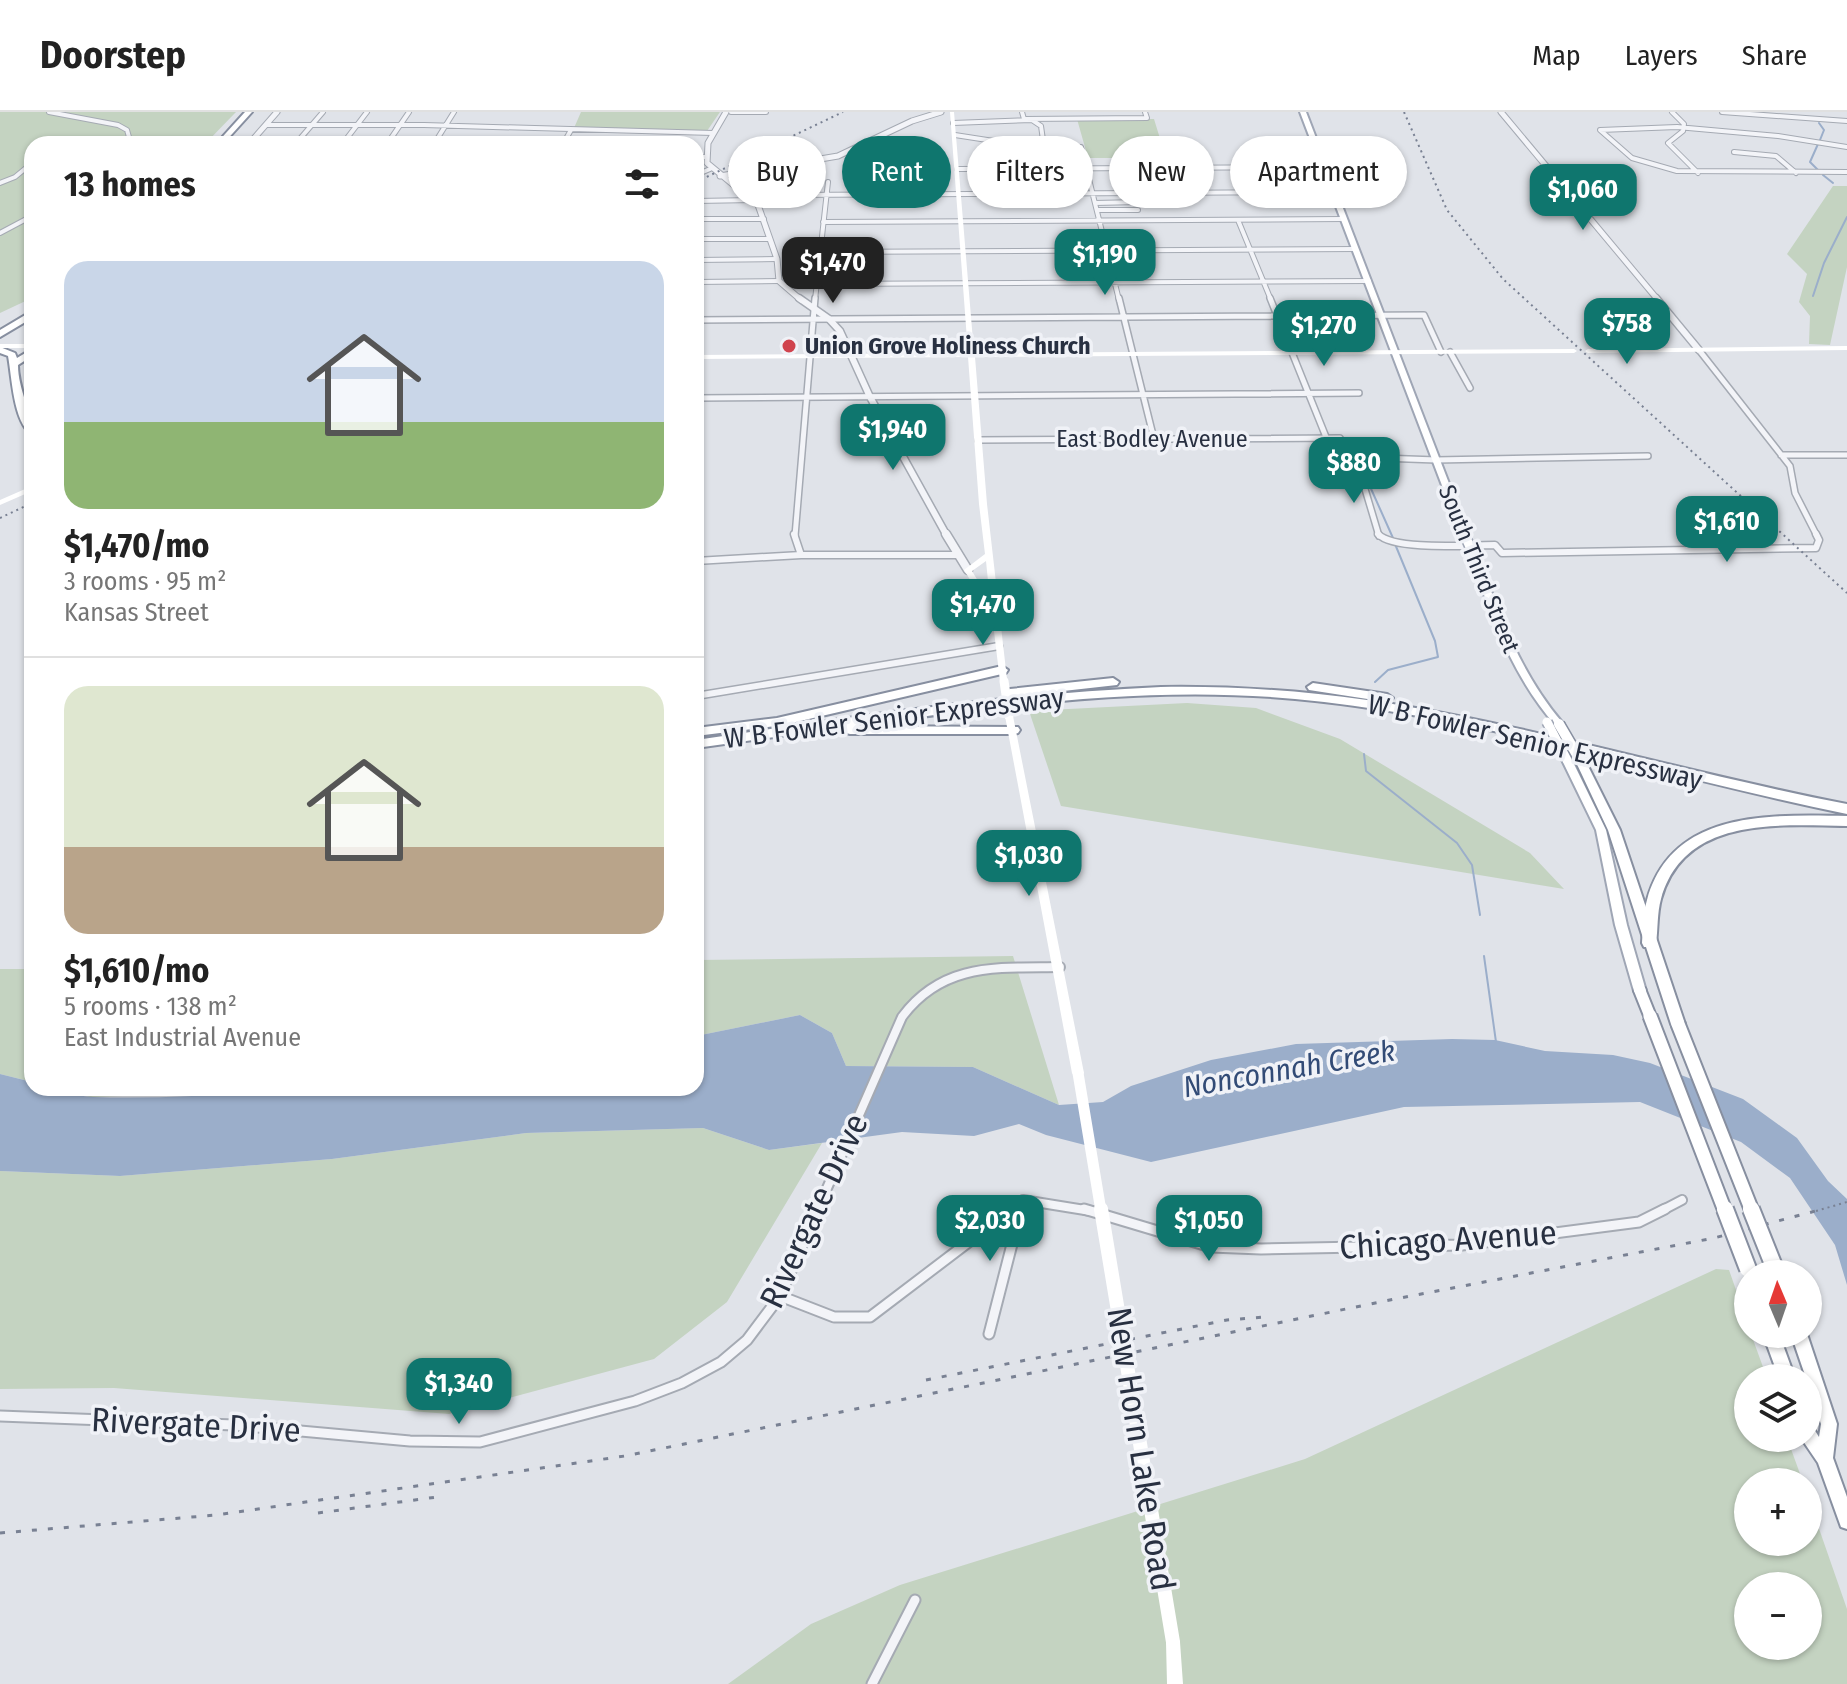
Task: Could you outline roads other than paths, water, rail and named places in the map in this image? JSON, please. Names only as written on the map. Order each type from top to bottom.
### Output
[{"type":"highway","points":[[226,136],[249,112]]},
{"type":"highway","points":[[239,136],[261,112]]},
{"type":"highway","points":[[0,334],[24,319]]},
{"type":"highway","points":[[0,348],[12,355],[14,386],[24,414]]},
{"type":"highway","points":[[14,364],[24,357]]},
{"type":"highway","points":[[774,727],[1003,676]]},
{"type":"highway","name":"W B Fowler Senior Expressway","points":[[704,742],[774,727],[1070,685],[1209,680],[1363,693],[1452,710],[1734,779],[1847,801]]},
{"type":"highway","name":"W B Fowler Senior Expressway","points":[[704,731],[1105,692],[1196,688],[1297,695],[1460,720],[1749,791],[1847,809]]},
{"type":"highway","name":"South Third Street","points":[[1553,723],[1614,830],[1678,1024],[1771,1260]]},
{"type":"highway","points":[[774,727],[1014,730]]},
{"type":"highway","points":[[1649,943],[1648,915],[1653,891],[1662,871],[1684,847],[1706,834],[1750,823],[1847,821]]},
{"type":"highway","name":"South Third Street","points":[[1640,991],[1745,1260]]},
{"type":"highway","points":[[1804,1348],[1829,1424],[1825,1458]]},
{"type":"highway","points":[[1821,1452],[1847,1521]]},
{"type":"main road","name":"New Horn Lake Road","points":[[952,112],[988,555],[1003,676],[1060,967],[1173,1642],[1175,1684]]},
{"type":"main road","name":"South Third Street","points":[[1303,112],[1313,136]]},
{"type":"main road","name":"South Third Street","points":[[1340,208],[1508,647],[1553,723]]},
{"type":"main road","points":[[0,348],[24,346]]},
{"type":"main road","points":[[1588,351],[1847,348]]},
{"type":"main road","points":[[704,357],[1574,351]]},
{"type":"main road","points":[[0,503],[24,492]]},
{"type":"main road","points":[[988,555],[968,570],[996,619]]},
{"type":"main road","name":"South Third Street","points":[[1574,760],[1601,830],[1621,925],[1640,991]]},
{"type":"street","points":[[49,112],[118,125],[127,130],[129,136]]},
{"type":"street","points":[[256,136],[277,112]]},
{"type":"street","points":[[303,136],[323,112]]},
{"type":"street","points":[[349,136],[367,112]]},
{"type":"street","points":[[391,136],[409,112]]},
{"type":"street","points":[[439,136],[454,112]]},
{"type":"street","points":[[728,182],[710,169],[705,157],[713,133],[728,112],[766,112]]},
{"type":"street","points":[[720,176],[838,156],[912,121],[941,112]]},
{"type":"street","points":[[1022,112],[1024,119],[1147,118],[1145,112]]},
{"type":"street","points":[[1092,112],[1094,118]]},
{"type":"street","points":[[1238,220],[1326,437],[1344,440],[1354,457],[1379,537],[1389,541],[1442,546],[1495,545],[1502,553],[1816,548],[1819,543],[1817,535],[1795,493],[1790,466],[1699,350],[1501,112]]},
{"type":"street","points":[[1672,112],[1684,124],[1668,143],[1698,173]]},
{"type":"street","points":[[1722,112],[1847,121]]},
{"type":"street","points":[[953,123],[1032,120],[1041,126],[1041,143],[1009,144],[981,136],[955,135]]},
{"type":"street","points":[[266,125],[400,124],[713,133]]},
{"type":"street","points":[[1846,169],[1796,173],[1698,173],[1661,168],[1632,158],[1600,130],[1683,128],[1778,136],[1847,147]]},
{"type":"street","points":[[568,136],[571,130]]},
{"type":"street","points":[[1734,152],[1776,156],[1796,173]]},
{"type":"street","points":[[1093,168],[1230,167]]},
{"type":"street","points":[[704,172],[710,169]]},
{"type":"street","points":[[957,169],[967,169]]},
{"type":"street","points":[[0,183],[24,170]]},
{"type":"street","points":[[826,191],[828,182]]},
{"type":"street","points":[[1154,439],[1093,193],[1230,192]]},
{"type":"street","points":[[826,195],[967,194]]},
{"type":"street","points":[[704,201],[728,200]]},
{"type":"street","points":[[1095,203],[1109,203]]},
{"type":"street","points":[[758,208],[777,259],[779,281],[792,296],[829,319],[840,331],[870,397],[926,502],[968,570]]},
{"type":"street","points":[[801,555],[794,534],[824,208]]},
{"type":"street","points":[[1097,210],[1138,210]]},
{"type":"street","points":[[704,219],[764,219]]},
{"type":"street","points":[[823,222],[1344,219]]},
{"type":"street","points":[[0,233],[24,220]]},
{"type":"street","points":[[704,239],[770,239]]},
{"type":"street","points":[[821,252],[1356,249]]},
{"type":"street","points":[[704,260],[777,259]]},
{"type":"street","points":[[704,282],[779,281]]},
{"type":"street","points":[[818,284],[1369,281]]},
{"type":"street","points":[[704,320],[1424,315],[1441,352]]},
{"type":"street","points":[[1450,352],[1470,388]]},
{"type":"street","points":[[704,398],[1359,393]]},
{"type":"street","name":"East Bodley Avenue","points":[[978,440],[1326,437]]},
{"type":"street","points":[[1781,455],[1847,455]]},
{"type":"street","points":[[1354,457],[1436,460],[1648,456]]},
{"type":"street","points":[[704,561],[801,555],[959,555]]},
{"type":"street","points":[[704,695],[999,646]]},
{"type":"street","name":"Rivergate Drive","points":[[0,1416],[234,1425],[410,1441],[480,1442],[635,1401],[682,1383],[721,1362],[747,1340],[780,1296],[890,1045],[914,998],[933,984],[973,971],[1060,967]]},
{"type":"street","name":"Chicago Avenue","points":[[1023,1200],[1038,1199],[1079,1207],[1211,1247],[1261,1249],[1462,1245],[1639,1222],[1682,1200]]},
{"type":"street","points":[[780,1296],[824,1316],[855,1320],[870,1317],[1023,1200]]},
{"type":"street","points":[[989,1334],[1023,1200]]},
{"type":"street","points":[[872,1684],[915,1600]]},
{"type":"water","name":"Nonconnah Creek","points":[[800,1015],[832,1033],[846,1066],[973,1067],[1059,1105],[1103,1102],[1131,1086],[1211,1060],[1296,1044],[1495,1040],[1545,1051],[1613,1055],[1650,1063],[1743,1099],[1797,1138],[1828,1181],[1847,1199],[1847,1285],[1835,1245],[1790,1178],[1741,1142],[1640,1102],[1404,1107],[1151,1162],[1046,1135],[1019,1124],[974,1136],[902,1132],[769,1150],[703,1128],[526,1133],[332,1159],[120,1176],[0,1171],[0,1074],[24,1080],[24,1096],[704,1096],[704,1034]]},
{"type":"waterway","points":[[1819,123],[1824,130],[1820,140]]},
{"type":"waterway","points":[[1818,144],[1810,162],[1818,170]]},
{"type":"waterway","points":[[1823,175],[1833,183]]},
{"type":"waterway","points":[[1813,296],[1824,263],[1847,217]]},
{"type":"waterway","points":[[1391,462],[1372,475],[1368,482],[1393,538]]},
{"type":"waterway","points":[[1375,682],[1388,670],[1438,657],[1435,641],[1395,544]]},
{"type":"waterway","points":[[1364,754],[1366,771],[1457,843],[1472,865],[1480,915]]},
{"type":"waterway","points":[[1484,956],[1496,1042]]},
{"type":"railway","points":[[704,178],[843,112]]},
{"type":"railway","points":[[1404,112],[1447,210],[1503,279],[1847,593]]},
{"type":"railway","points":[[0,518],[24,507]]},
{"type":"railway","points":[[1822,1209],[1847,1202]]},
{"type":"railway","points":[[0,1533],[216,1515],[625,1456],[1395,1299],[1714,1238],[1822,1209]]},
{"type":"railway","points":[[1816,1211],[1822,1209]]},
{"type":"railway","points":[[926,1380],[1227,1320],[1264,1317]]},
{"type":"railway","points":[[318,1513],[437,1497]]},
{"type":"place","name":"Union Grove Holiness Church","points":[[789,346]]}]
